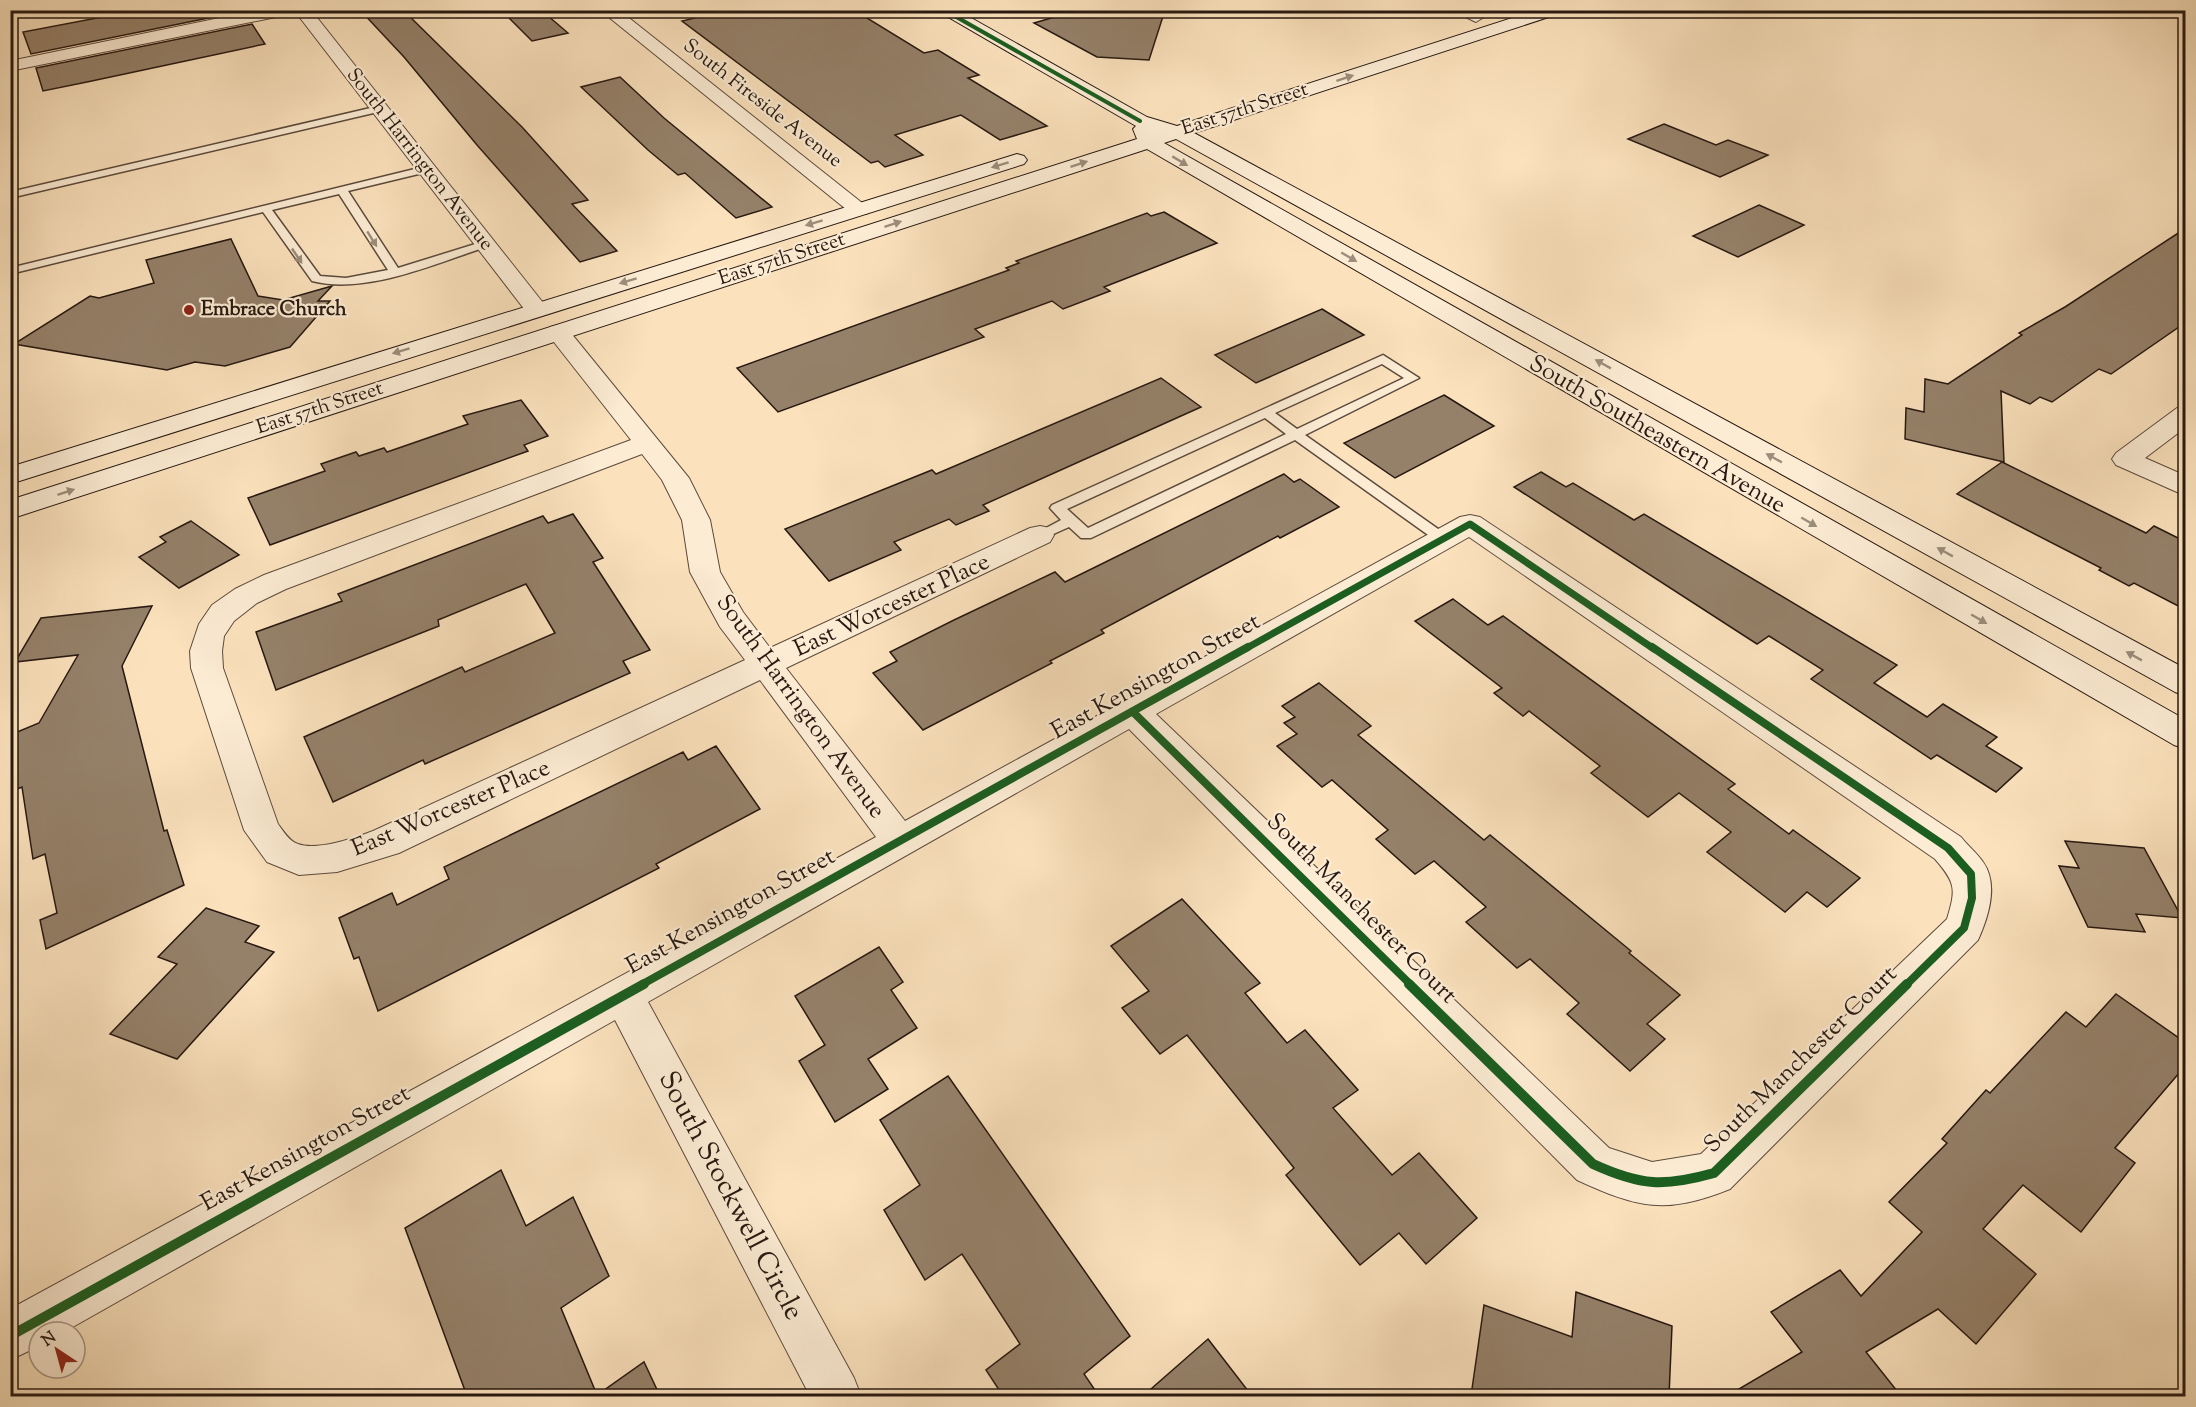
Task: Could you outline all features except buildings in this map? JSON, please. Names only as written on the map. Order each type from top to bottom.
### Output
[{"type":"main road","points":[[10,66],[286,10]]},
{"type":"main road","name":"South Harrington Avenue","points":[[302,10],[537,309]]},
{"type":"main road","name":"South Fireside Avenue","points":[[608,10],[859,210]]},
{"type":"main road","name":"South Southeastern Avenue","points":[[944,10],[1135,130],[2186,736]]},
{"type":"main road","name":"East 57th Street","points":[[1196,104],[1467,14],[1497,10]]},
{"type":"main road","name":"East 57th Street","points":[[1176,121],[1555,10]]},
{"type":"main road","name":"South Southeastern Avenue","points":[[1135,130],[1176,121],[2186,684]]},
{"type":"main road","name":"East 57th Street","points":[[10,510],[558,332],[1135,130]]},
{"type":"main road","name":"East 57th Street","points":[[10,476],[1039,153]]},
{"type":"main road","points":[[177,456],[347,387],[506,332],[534,318],[538,314],[537,309]]},
{"type":"main road","name":"South Harrington Avenue","points":[[558,332],[675,478],[696,520],[705,572],[715,593],[765,666],[899,840]]},
{"type":"main road","points":[[2186,414],[2126,459],[2186,487]]},
{"type":"main road","name":"East Worcester Place","points":[[647,443],[274,582],[248,594],[228,608],[207,634],[204,651],[207,668],[261,830],[273,845],[289,857],[329,858],[355,853],[386,842],[1040,535]]},
{"type":"main road","name":"East Kensington Street","points":[[10,1336],[1457,532]]},
{"type":"main road","name":"South Manchester Court","points":[[1133,712],[1593,1164],[1632,1183],[1642,1184],[1671,1185],[1714,1173],[1964,928],[1972,898],[1971,874],[1948,848],[1898,812],[1457,532]]},
{"type":"main road","name":"South Stockwell Circle","points":[[623,995],[836,1396]]},
{"type":"lane","points":[[10,195],[379,109]]},
{"type":"lane","points":[[10,271],[264,207],[427,170]]},
{"type":"lane","points":[[341,189],[395,272]]},
{"type":"lane","points":[[264,207],[316,279],[329,283],[349,282],[395,272],[485,244]]},
{"type":"lane","points":[[1383,359],[1413,378],[1086,535],[1057,508],[1266,413],[1383,359]]},
{"type":"lane","points":[[1266,413],[1296,434],[1457,532]]},
{"type":"lane","points":[[1040,535],[1070,521]]},
{"type":"cycle path","points":[[944,10],[1140,121]]},
{"type":"cycle path","points":[[10,1336],[1470,524],[1948,848],[1971,874],[1972,898],[1964,928],[1714,1173],[1665,1184],[1640,1182],[1593,1164],[1133,712]]},
{"type":"place","name":"Embrace Church","points":[[189,310]]}]
